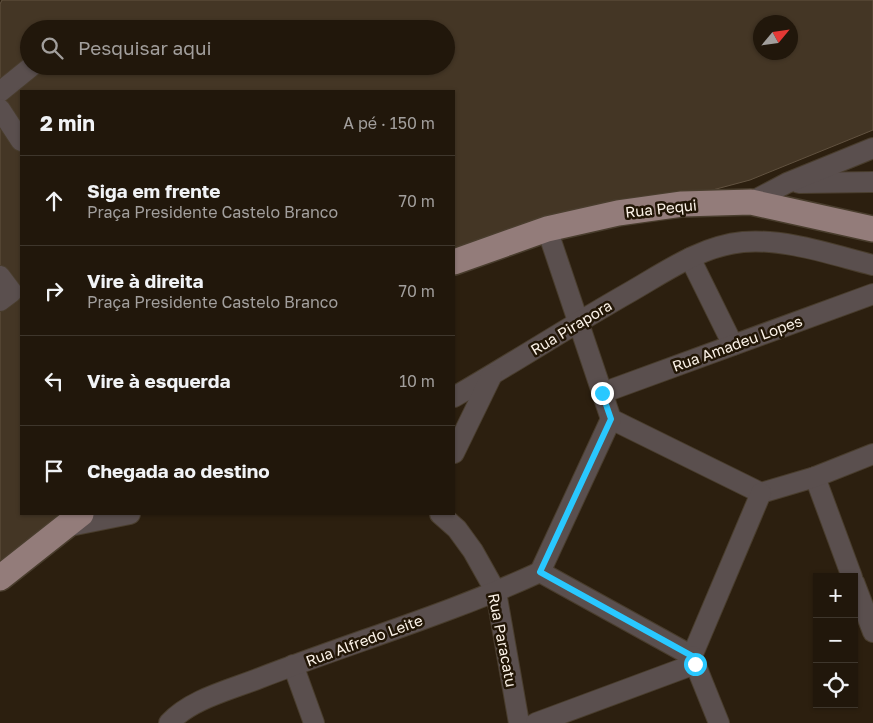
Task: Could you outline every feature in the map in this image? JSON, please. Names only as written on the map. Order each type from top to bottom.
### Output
[{"type":"main road","name":"Rua Pequi","points":[[455,262],[547,229],[618,213],[682,204],[751,202],[873,229]]},
{"type":"main road","points":[[0,578],[72,520]]},
{"type":"street","points":[[0,92],[21,75]]},
{"type":"street","points":[[0,109],[20,139]]},
{"type":"street","points":[[751,202],[787,183],[873,148]]},
{"type":"street","points":[[787,183],[873,182]]},
{"type":"street","points":[[547,229],[611,419],[540,572],[694,660],[719,723]]},
{"type":"street","name":"Rua Pirapora","points":[[455,396],[578,322],[690,258],[718,247],[743,242],[775,242],[873,265]]},
{"type":"street","points":[[690,258],[733,345]]},
{"type":"street","points":[[0,276],[11,292]]},
{"type":"street","name":"Rua Amadeu Lopes","points":[[602,393],[873,294]]},
{"type":"street","points":[[455,451],[492,375]]},
{"type":"street","points":[[611,419],[761,493],[815,477],[873,454]]},
{"type":"street","points":[[815,477],[851,573]]},
{"type":"street","points":[[536,723],[694,660],[761,493]]},
{"type":"street","points":[[72,520],[120,515]]},
{"type":"street","name":"Rua Paracatu","points":[[441,515],[457,529],[473,551],[496,592],[519,723]]},
{"type":"street","name":"Rua Alfredo Leite","points":[[169,723],[188,707],[294,665],[496,592],[540,572]]},
{"type":"street","points":[[858,593],[873,632]]},
{"type":"street","points":[[294,665],[314,723]]},
{"type":"building","points":[[2,0],[873,0],[873,130],[750,180],[455,259],[455,90],[20,90],[20,515],[61,515],[0,562],[0,4]]},
{"type":"route","points":[[602,393],[611,419],[540,572],[692,656],[695,664]]}]
